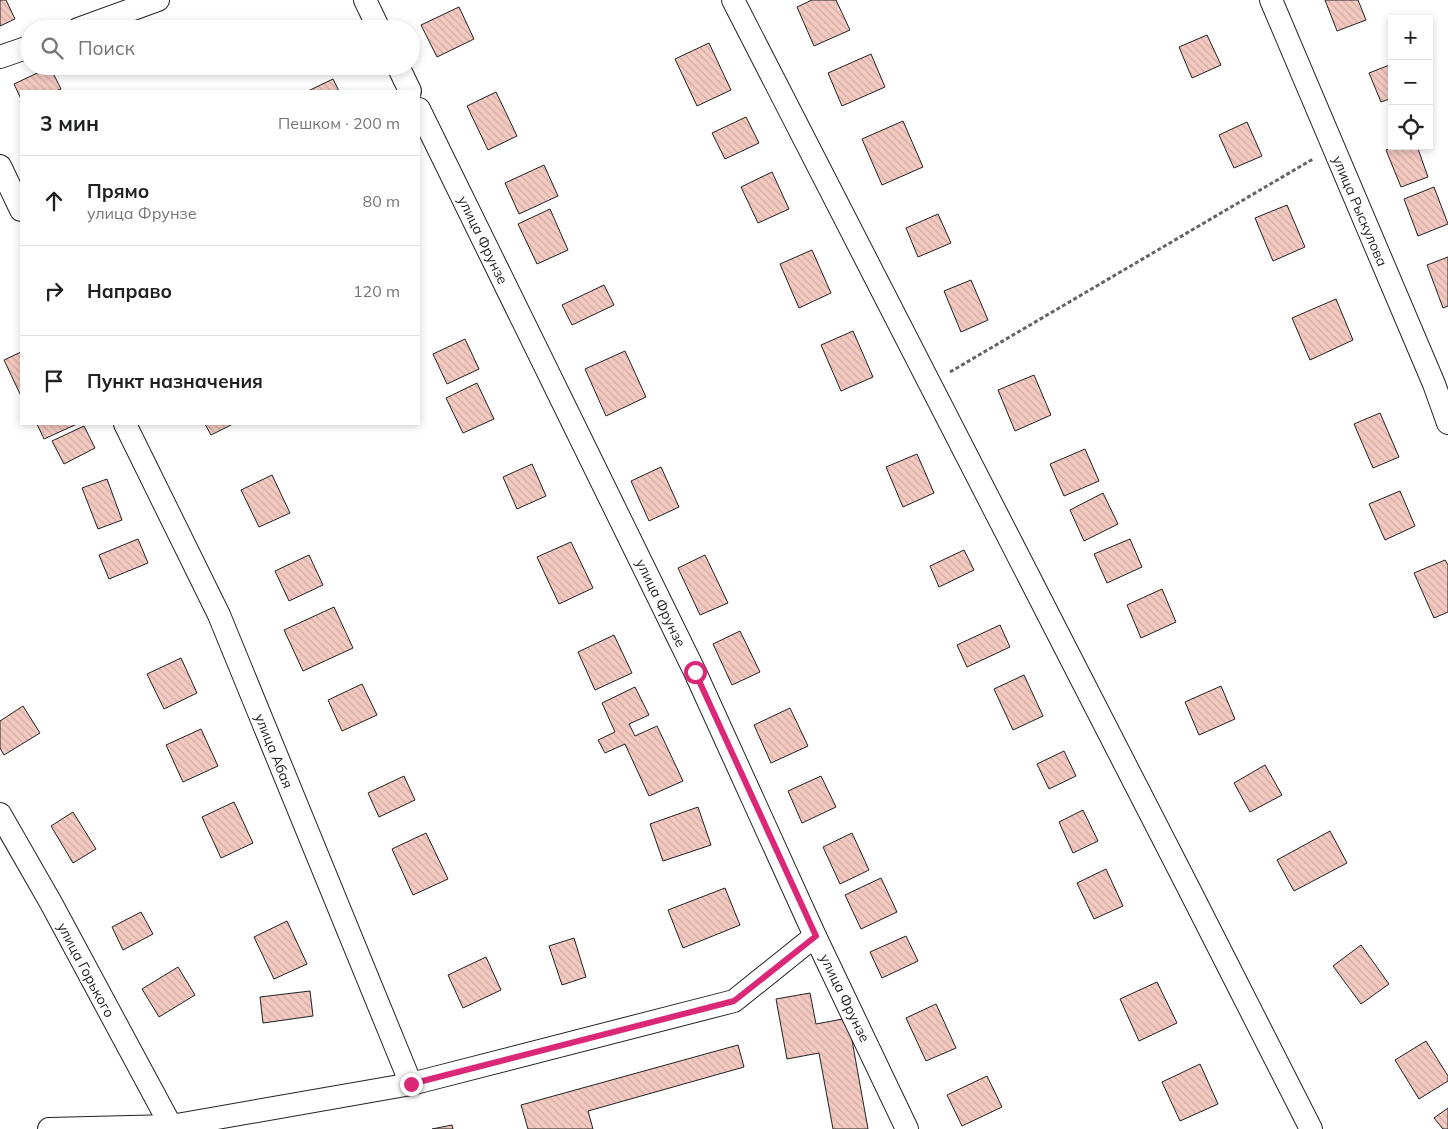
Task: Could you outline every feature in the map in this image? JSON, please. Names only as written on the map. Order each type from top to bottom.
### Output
[{"type":"street","points":[[103,20],[158,0]]},
{"type":"street","points":[[365,0],[375,20]]},
{"type":"street","points":[[733,0],[1311,1129]]},
{"type":"street","name":"улица Рыскулова","points":[[1270,0],[1333,147],[1441,381],[1448,423]]},
{"type":"street","points":[[0,57],[20,50]]},
{"type":"street","points":[[402,75],[410,90]]},
{"type":"street","name":"улица Фрунзе","points":[[420,111],[695,672],[816,936],[908,1129]]},
{"type":"street","points":[[0,166],[20,208]]},
{"type":"street","name":"улица Абая","points":[[126,425],[219,616],[411,1084]]},
{"type":"street","name":"улица Горького","points":[[0,814],[51,903],[171,1126]]},
{"type":"street","points":[[50,1129],[171,1126],[411,1084],[734,1001],[816,936]]},
{"type":"path","points":[[930,383],[1333,147]]},
{"type":"building","points":[[0,0],[6,0],[15,19],[0,26]]},
{"type":"building","points":[[812,0],[836,0],[850,30],[814,46],[797,7]]},
{"type":"building","points":[[1325,0],[1358,0],[1366,20],[1337,31]]},
{"type":"building","points":[[459,7],[474,39],[437,57],[421,25]]},
{"type":"building","points":[[1207,35],[1221,65],[1192,78],[1179,47]]},
{"type":"building","points":[[709,43],[731,90],[697,106],[675,59]]},
{"type":"building","points":[[871,54],[885,87],[842,106],[828,73]]},
{"type":"building","points":[[1388,66],[1388,99],[1381,102],[1369,73]]},
{"type":"building","points":[[33,75],[54,75],[61,89],[20,90],[20,97],[14,84]]},
{"type":"building","points":[[333,79],[338,90],[310,90]]},
{"type":"building","points":[[496,92],[517,136],[488,150],[467,106]]},
{"type":"building","points":[[746,117],[759,143],[725,159],[712,133]]},
{"type":"building","points":[[903,121],[923,167],[882,185],[862,139]]},
{"type":"building","points":[[1247,122],[1262,156],[1234,168],[1219,135]]},
{"type":"building","points":[[1386,150],[1418,150],[1428,177],[1401,187]]},
{"type":"building","points":[[544,165],[558,196],[519,214],[505,183]]},
{"type":"building","points":[[772,172],[789,209],[758,223],[741,187]]},
{"type":"building","points":[[1434,187],[1448,224],[1418,236],[1404,199]]},
{"type":"building","points":[[1287,205],[1305,247],[1273,261],[1255,218]]},
{"type":"building","points":[[550,209],[568,250],[537,264],[518,224]]},
{"type":"building","points":[[938,214],[951,243],[918,257],[906,228]]},
{"type":"building","points":[[812,250],[831,293],[799,308],[780,264]]},
{"type":"building","points":[[1448,257],[1448,306],[1443,308],[1427,265]]},
{"type":"building","points":[[971,280],[988,320],[961,332],[944,291]]},
{"type":"building","points":[[604,285],[614,305],[572,325],[562,305]]},
{"type":"building","points":[[1336,299],[1353,340],[1310,360],[1292,318]]},
{"type":"building","points":[[853,331],[873,377],[841,391],[821,345]]},
{"type":"building","points":[[465,339],[479,369],[447,384],[433,354]]},
{"type":"building","points":[[625,351],[646,397],[606,416],[585,369]]},
{"type":"building","points":[[20,352],[20,394],[4,360]]},
{"type":"building","points":[[1034,375],[1051,415],[1015,431],[998,390]]},
{"type":"building","points":[[477,383],[494,419],[463,433],[446,398]]},
{"type":"building","points":[[1380,413],[1399,457],[1373,468],[1354,424]]},
{"type":"building","points":[[37,425],[75,425],[44,439]]},
{"type":"building","points":[[206,425],[231,425],[211,435]]},
{"type":"building","points":[[84,426],[95,448],[64,464],[52,441]]},
{"type":"building","points":[[1085,449],[1099,481],[1064,496],[1050,464]]},
{"type":"building","points":[[917,454],[934,493],[903,507],[886,467]]},
{"type":"building","points":[[532,464],[546,496],[517,509],[503,477]]},
{"type":"building","points":[[661,467],[679,507],[649,521],[631,481]]},
{"type":"building","points":[[272,475],[290,513],[259,527],[241,490]]},
{"type":"building","points":[[107,479],[122,520],[98,529],[82,488]]},
{"type":"building","points":[[1400,491],[1415,526],[1385,540],[1369,504]]},
{"type":"building","points":[[1103,493],[1118,524],[1084,541],[1070,510]]},
{"type":"building","points":[[138,539],[148,563],[109,579],[99,555]]},
{"type":"building","points":[[1130,539],[1142,567],[1107,583],[1094,554]]},
{"type":"building","points":[[571,542],[593,588],[559,604],[537,557]]},
{"type":"building","points":[[964,550],[974,570],[939,587],[930,566]]},
{"type":"building","points":[[309,555],[323,585],[289,601],[275,571]]},
{"type":"building","points":[[705,555],[728,603],[700,615],[678,568]]},
{"type":"building","points":[[1445,560],[1448,565],[1448,612],[1434,618],[1414,573]]},
{"type":"building","points":[[1162,589],[1176,622],[1141,638],[1127,605]]},
{"type":"building","points":[[334,607],[353,648],[303,671],[284,630]]},
{"type":"building","points":[[1000,625],[1010,647],[967,667],[957,645]]},
{"type":"building","points":[[740,631],[760,672],[732,685],[713,644]]},
{"type":"building","points":[[614,635],[632,673],[595,690],[578,652]]},
{"type":"building","points":[[181,658],[197,693],[164,709],[147,674]]},
{"type":"building","points":[[1024,675],[1043,716],[1013,730],[994,689]]},
{"type":"building","points":[[362,684],[377,715],[342,731],[328,700]]},
{"type":"building","points":[[1221,686],[1235,719],[1199,735],[1185,702]]},
{"type":"building","points":[[635,687],[649,715],[629,724],[635,736],[657,726],[683,781],[649,796],[625,744],[605,753],[598,740],[615,732],[602,703]]},
{"type":"building","points":[[23,706],[40,733],[4,755],[0,748],[0,721]]},
{"type":"building","points":[[790,708],[808,746],[771,763],[754,725]]},
{"type":"building","points":[[201,729],[218,766],[183,782],[166,745]]},
{"type":"building","points":[[1064,751],[1076,776],[1049,789],[1037,764]]},
{"type":"building","points":[[1265,765],[1282,795],[1250,812],[1234,783]]},
{"type":"building","points":[[404,776],[415,800],[379,817],[368,793]]},
{"type":"building","points":[[821,776],[836,807],[802,823],[788,791]]},
{"type":"building","points":[[234,802],[253,843],[221,858],[202,817]]},
{"type":"building","points":[[698,807],[711,845],[663,861],[650,824]]},
{"type":"building","points":[[1083,810],[1098,841],[1073,853],[1059,822]]},
{"type":"building","points":[[73,812],[96,849],[73,863],[51,826]]},
{"type":"building","points":[[1330,831],[1347,863],[1294,891],[1277,860]]},
{"type":"building","points":[[426,833],[448,879],[413,895],[392,849]]},
{"type":"building","points":[[852,833],[869,870],[840,884],[823,847]]},
{"type":"building","points":[[1106,869],[1123,906],[1094,919],[1077,883]]},
{"type":"building","points":[[881,878],[897,912],[861,929],[845,895]]},
{"type":"building","points":[[725,888],[740,925],[683,948],[668,910]]},
{"type":"building","points":[[141,912],[153,934],[123,950],[112,927]]},
{"type":"building","points":[[287,921],[307,964],[274,979],[254,937]]},
{"type":"building","points":[[906,936],[918,961],[882,978],[870,952]]},
{"type":"building","points":[[574,938],[586,977],[562,985],[549,946]]},
{"type":"building","points":[[1361,945],[1389,984],[1361,1004],[1333,966]]},
{"type":"building","points":[[486,957],[501,990],[463,1008],[448,975]]},
{"type":"building","points":[[178,967],[195,995],[159,1017],[142,989]]},
{"type":"building","points":[[1157,982],[1177,1023],[1139,1041],[1120,999]]},
{"type":"building","points":[[310,991],[313,1016],[263,1023],[260,997]]},
{"type":"building","points":[[810,993],[816,1024],[848,1018],[868,1129],[833,1129],[819,1053],[787,1059],[776,999]]},
{"type":"building","points":[[936,1004],[956,1048],[926,1061],[906,1018]]},
{"type":"building","points":[[1426,1041],[1448,1076],[1448,1081],[1419,1099],[1395,1060]]},
{"type":"building","points":[[738,1045],[744,1067],[588,1111],[593,1129],[528,1129],[521,1105]]},
{"type":"building","points":[[1200,1064],[1218,1104],[1180,1121],[1162,1082]]},
{"type":"building","points":[[987,1076],[1002,1107],[962,1126],[947,1095]]},
{"type":"building","points":[[1448,1108],[1448,1129],[1443,1129],[1434,1118]]},
{"type":"building","points":[[452,1125],[453,1129],[432,1129]]},
{"type":"route","points":[[411,1084],[734,1001],[816,936],[695,672]]}]
